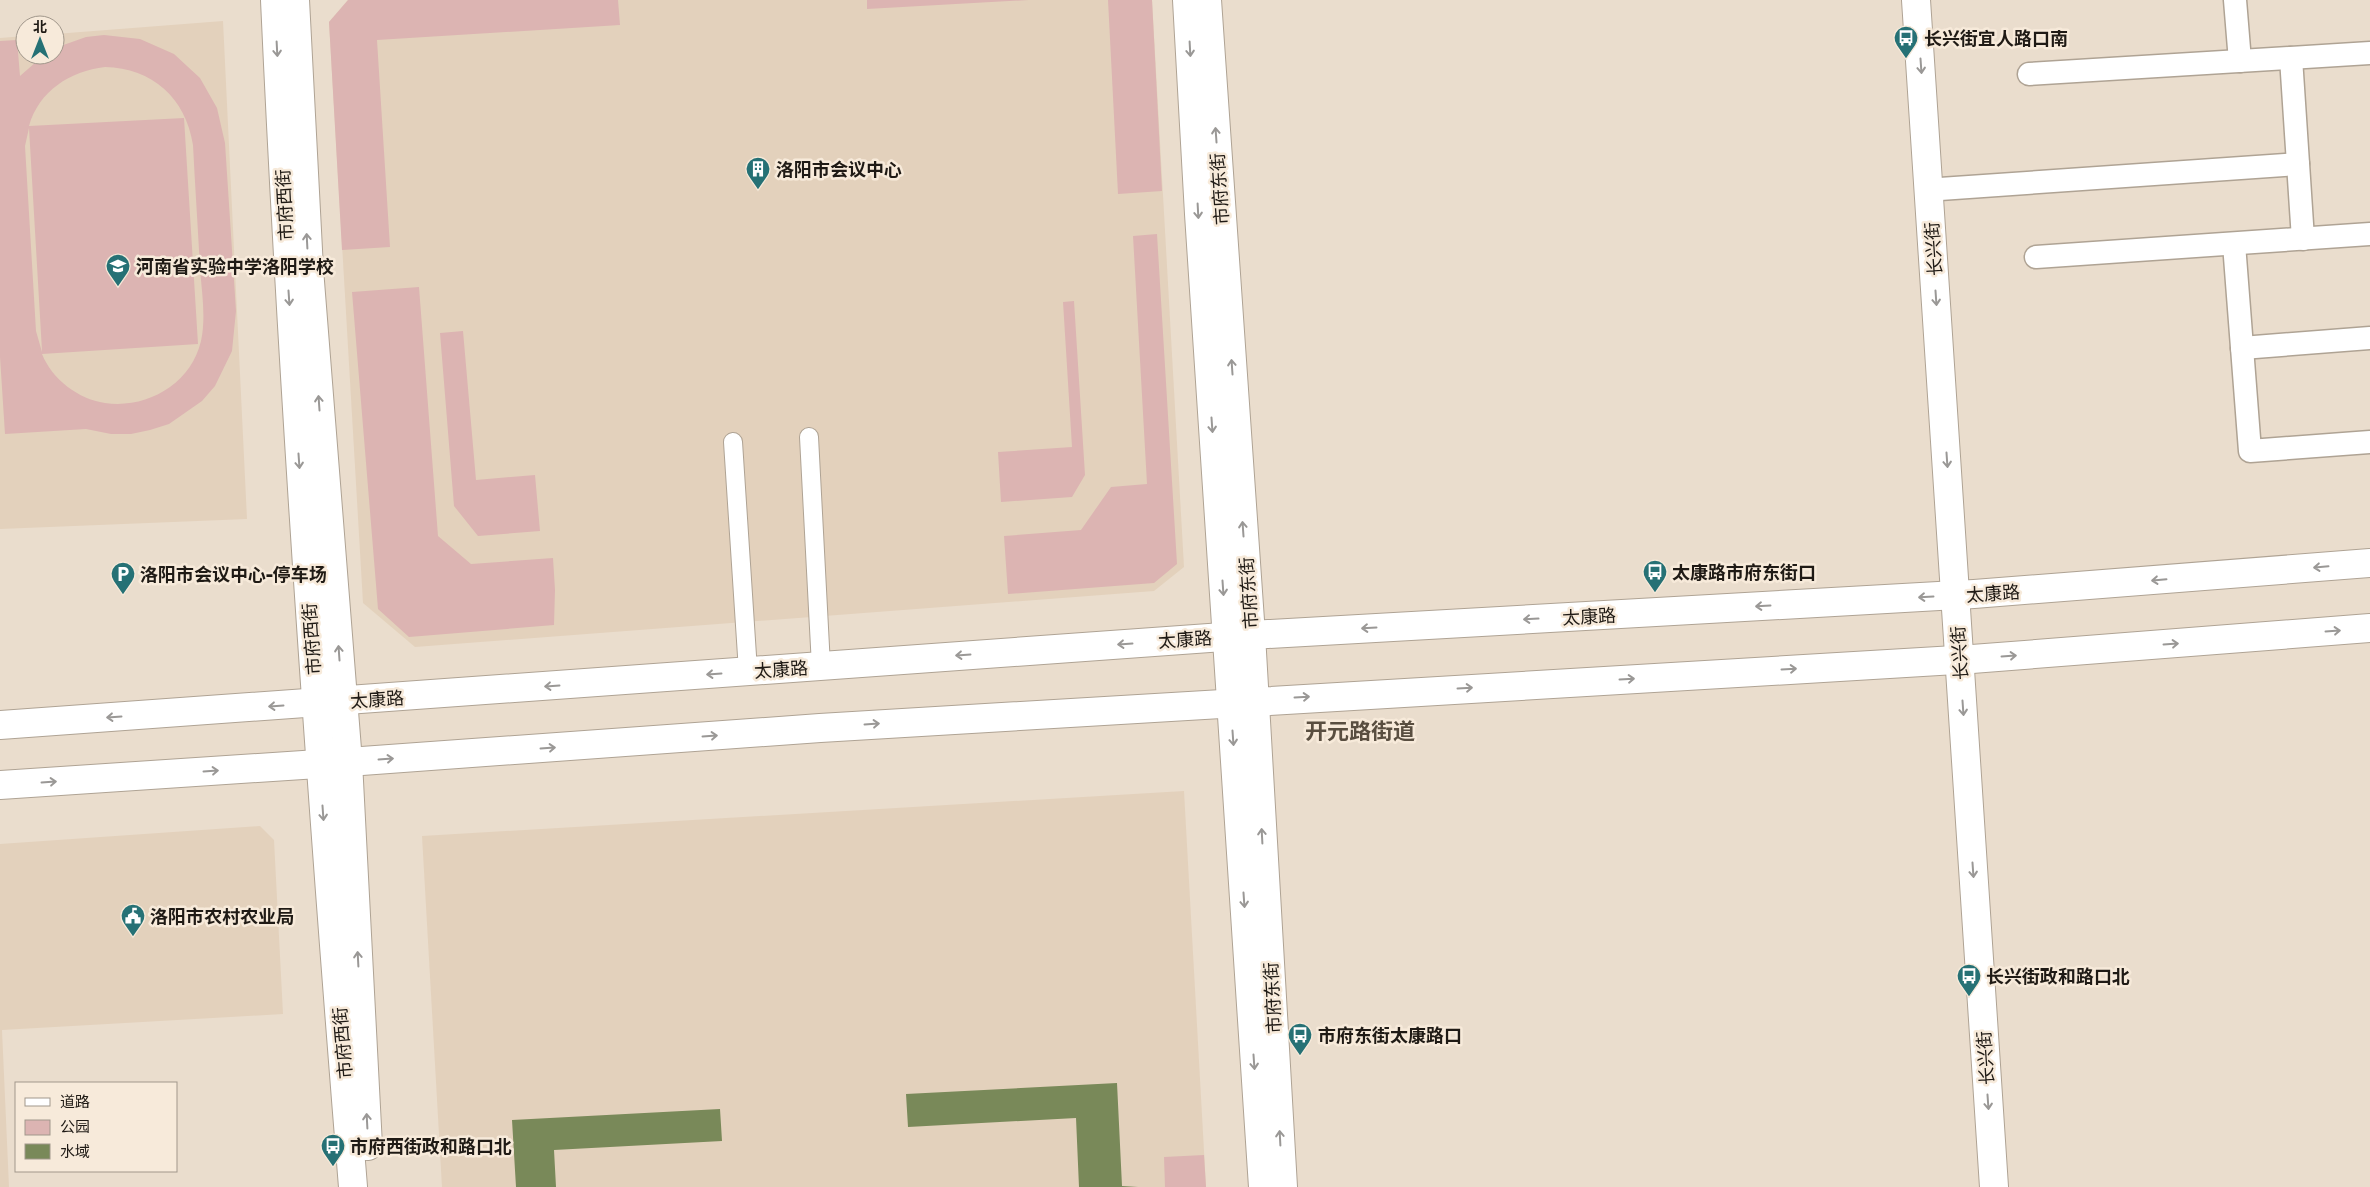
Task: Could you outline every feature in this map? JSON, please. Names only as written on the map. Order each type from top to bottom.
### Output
[{"type":"main road","name":"市府西街","points":[[274,0],[287,270],[315,703],[353,1187]]},
{"type":"main road","name":"市府西街","points":[[295,0],[309,269],[348,762],[370,1187]]},
{"type":"main road","name":"市府东街","points":[[1187,0],[1238,636]]},
{"type":"main road","name":"市府东街","points":[[1207,0],[1242,701],[1263,1187]]},
{"type":"main road","name":"长兴街","points":[[1916,0],[1965,595]]},
{"type":"main road","name":"长兴街","points":[[1935,0],[1994,1187]]},
{"type":"main road","name":"太康路","points":[[0,725],[1238,636],[1965,595],[2370,563]]},
{"type":"main road","points":[[0,785],[320,764],[810,728],[1969,659],[2370,628]]},
{"type":"main road","name":"长兴街","points":[[1969,659],[2012,1187]]},
{"type":"main road","name":"市府东街","points":[[1242,701],[1283,1187]]},
{"type":"street","points":[[2235,0],[2240,61]]},
{"type":"street","points":[[2029,74],[2370,53]]},
{"type":"street","points":[[2291,58],[2303,239]]},
{"type":"street","points":[[1944,189],[2298,164]]},
{"type":"street","points":[[2036,258],[2370,234]]},
{"type":"street","points":[[2234,244],[2250,451],[2370,442]]},
{"type":"street","points":[[2242,348],[2370,338]]},
{"type":"street","points":[[809,437],[821,666]]},
{"type":"street","points":[[733,442],[748,671]]},
{"type":"shaded area","points":[[348,0],[1152,0],[1184,567],[1154,591],[415,647],[363,603],[329,22]]},
{"type":"shaded area","name":"河南省实验中学洛阳学校","points":[[223,21],[247,519],[0,529],[0,38],[15,37],[15,65],[65,65],[65,33]]},
{"type":"shaded area","points":[[1184,791],[1206,1187],[442,1187],[422,836]]},
{"type":"shaded area","points":[[260,826],[274,840],[283,1014],[2,1030],[9,1187],[0,1187],[0,844]]},
{"type":"green space","points":[[348,0],[618,0],[620,25],[377,40],[390,247],[342,250],[329,22]]},
{"type":"green space","points":[[867,0],[1029,0],[867,9]]},
{"type":"green space","points":[[1108,0],[1152,0],[1162,191],[1118,194]]},
{"type":"green space","points":[[104,35],[140,39],[174,54],[200,78],[217,108],[225,143],[236,311],[232,351],[215,386],[202,401],[169,424],[131,434],[111,434],[86,429],[5,434],[0,357],[0,41],[15,40],[15,65],[19,65],[20,76],[33,65],[65,65],[65,44],[86,37]],"holes":[[[105,67],[138,73],[164,89],[183,113],[189,128],[193,145],[203,323],[201,341],[196,356],[188,370],[177,381],[151,397],[121,404],[95,401],[76,392],[52,372],[42,354],[198,344],[184,118],[29,126],[40,103],[48,93],[68,78],[92,69]],[[29,128],[42,351],[36,331],[25,146]]]},
{"type":"green space","points":[[1157,234],[1177,564],[1154,583],[1008,594],[1004,536],[1081,530],[1111,487],[1147,484],[1133,236]]},
{"type":"green space","points":[[419,287],[438,536],[471,564],[553,558],[555,590],[554,625],[409,637],[378,609],[352,292]]},
{"type":"green space","points":[[1074,301],[1085,475],[1072,497],[1001,502],[998,452],[1072,447],[1063,302]]},
{"type":"green space","points":[[463,331],[476,480],[535,475],[540,531],[478,536],[454,506],[440,333]]},
{"type":"green space","points":[[1204,1155],[1206,1187],[1165,1187],[1164,1157]]},
{"type":"water","points":[[1117,1083],[1122,1186],[1138,1187],[1079,1187],[1076,1118],[908,1127],[906,1094]]},
{"type":"water","points":[[720,1109],[722,1141],[554,1150],[556,1187],[516,1187],[512,1120]]},
{"type":"place","name":"长兴街宜人路口南","points":[[1906,59]]},
{"type":"place","name":"洛阳市会议中心","points":[[758,190]]},
{"type":"place","name":"河南省实验中学洛阳学校","points":[[118,287]]},
{"type":"place","name":"太康路市府东街口","points":[[1655,593]]},
{"type":"place","name":"洛阳市会议中心-停车场","points":[[123,595]]},
{"type":"place","name":"洛阳市农村农业局","points":[[133,937]]},
{"type":"place","name":"长兴街政和路口北","points":[[1969,997]]},
{"type":"place","name":"市府东街太康路口","points":[[1300,1056]]},
{"type":"place","name":"市府西街政和路口北","points":[[333,1167]]},
{"type":"district","name":"开元路街道","points":[[1360,730]]}]
